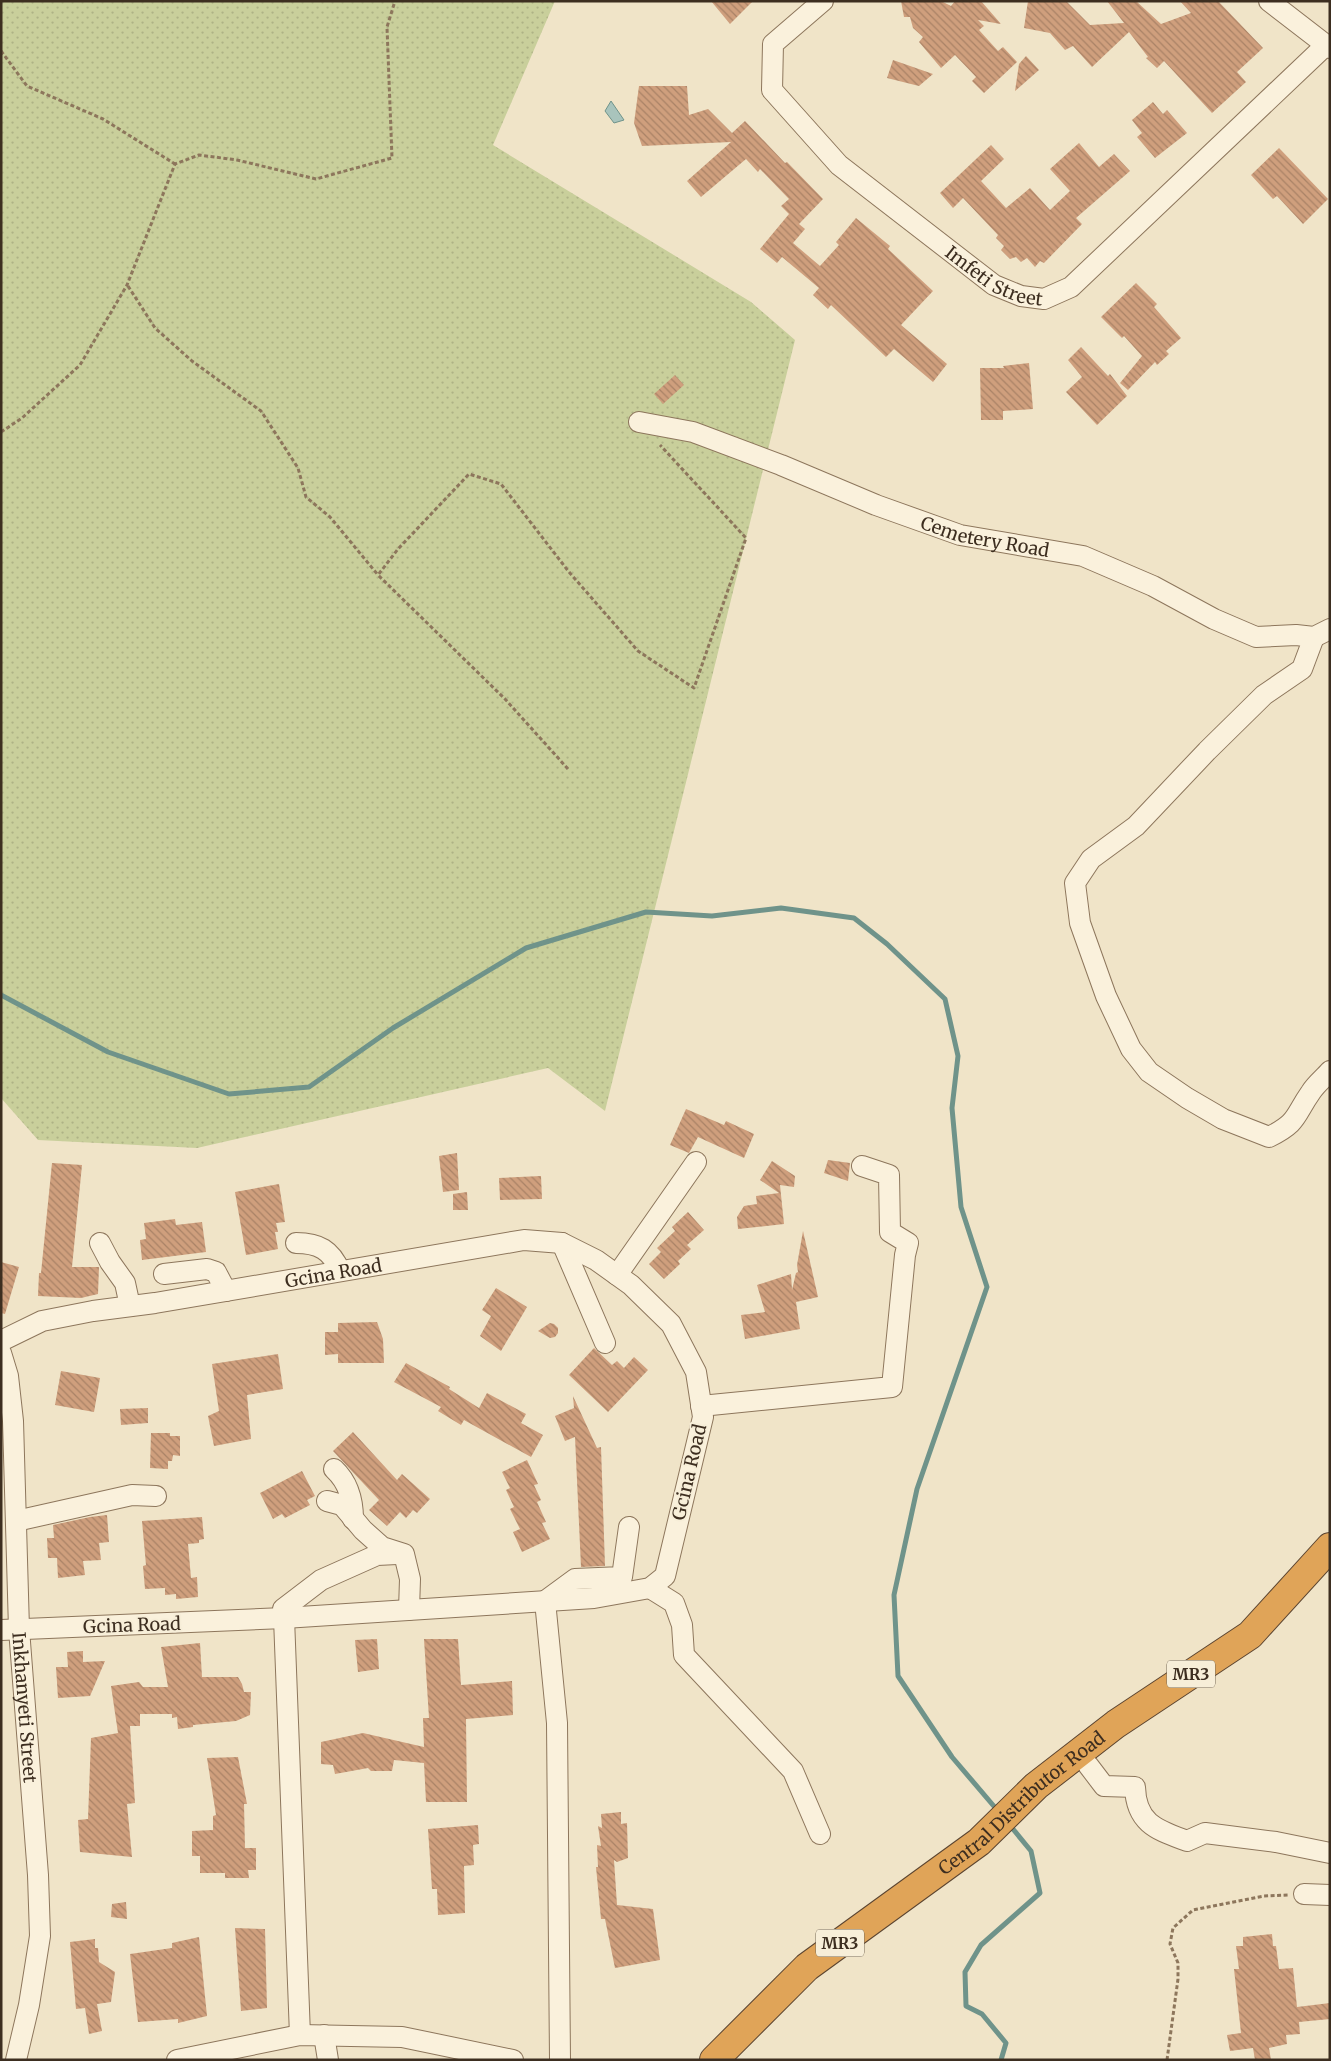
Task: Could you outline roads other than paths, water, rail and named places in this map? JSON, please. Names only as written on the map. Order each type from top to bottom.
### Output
[{"type":"highway","name":"Central Distributor Road","points":[[737,2060],[816,1983],[984,1848],[1044,1789],[1116,1724],[1250,1635],[1330,1547]]},
{"type":"highway","name":"Central Distributor Road","points":[[1044,1789],[1088,1765],[1124,1738],[1263,1643],[1330,1569]]},
{"type":"highway","name":"Central Distributor Road","points":[[714,2060],[808,1967],[984,1848]]},
{"type":"street","name":"Imfeti Street","points":[[823,1],[772,44],[772,90],[839,165],[994,285],[1021,296],[1044,299],[1071,287],[1328,47]]},
{"type":"street","points":[[1269,1],[1328,47]]},
{"type":"street","name":"Cemetery Road","points":[[640,422],[693,432],[781,465],[876,505],[960,535],[1083,556],[1153,586],[1214,619],[1256,637],[1322,633]]},
{"type":"street","points":[[1322,633],[1302,669],[1264,695],[1207,751],[1136,826],[1091,859],[1075,883],[1080,923],[1106,996],[1131,1049],[1149,1072],[1187,1098],[1223,1119],[1269,1137],[1286,1129],[1297,1117],[1311,1091],[1330,1071]]},
{"type":"street","points":[[618,1275],[696,1162]]},
{"type":"street","points":[[701,1406],[892,1387],[905,1255],[908,1243],[890,1232],[889,1175],[862,1166]]},
{"type":"street","name":"Gcina Road","points":[[1,1341],[42,1321],[93,1311],[226,1291],[524,1240],[562,1243],[596,1260],[631,1284],[671,1324],[696,1372],[703,1417],[664,1576],[650,1588],[594,1598],[409,1610],[284,1613],[10,1630]]},
{"type":"street","points":[[100,1243],[110,1262],[125,1283],[130,1306]]},
{"type":"street","points":[[296,1243],[309,1243],[320,1248],[334,1257],[340,1271]]},
{"type":"street","points":[[562,1243],[605,1342]]},
{"type":"street","points":[[164,1274],[207,1269],[216,1272],[226,1291]]},
{"type":"street","name":"Inkhanyeti Street","points":[[1,1353],[8,1376],[13,1421],[16,1521],[10,1630],[38,1875],[40,1936],[29,2006],[16,2060]]},
{"type":"street","points":[[334,1469],[348,1488],[353,1503],[353,1519]]},
{"type":"street","points":[[16,1521],[132,1495],[156,1496]]},
{"type":"street","points":[[327,1501],[342,1505],[353,1519],[382,1547],[404,1554]]},
{"type":"street","points":[[560,2060],[557,1723],[544,1601],[576,1578],[622,1577],[628,1527]]},
{"type":"street","points":[[404,1554],[410,1579],[409,1610]]},
{"type":"street","points":[[300,2035],[284,1613],[321,1580],[377,1555],[404,1554]]},
{"type":"street","points":[[650,1588],[674,1603],[682,1625],[684,1655],[793,1771],[820,1834]]},
{"type":"street","points":[[1088,1765],[1104,1786],[1135,1788],[1135,1801],[1144,1817],[1155,1829],[1187,1841],[1205,1833],[1276,1842],[1330,1854]]},
{"type":"street","points":[[1304,1894],[1330,1895]]},
{"type":"street","points":[[177,2060],[300,2035],[402,2037],[513,2060]]},
{"type":"street","points":[[324,2035],[328,2060]]},
{"type":"water","points":[[611,101],[624,120],[614,123],[605,111]]},
{"type":"waterway","points":[[1,995],[108,1052],[229,1094],[309,1087],[393,1028],[526,948],[646,912],[712,916],[781,908],[854,918],[887,944],[945,999],[958,1056],[952,1108],[961,1207],[987,1287],[917,1489],[894,1595],[898,1676],[952,1757],[998,1811]]},
{"type":"waterway","points":[[1001,2060],[1006,2043],[982,2014],[966,2006],[965,1972],[981,1945],[1040,1893],[1031,1851],[1008,1823]]}]
